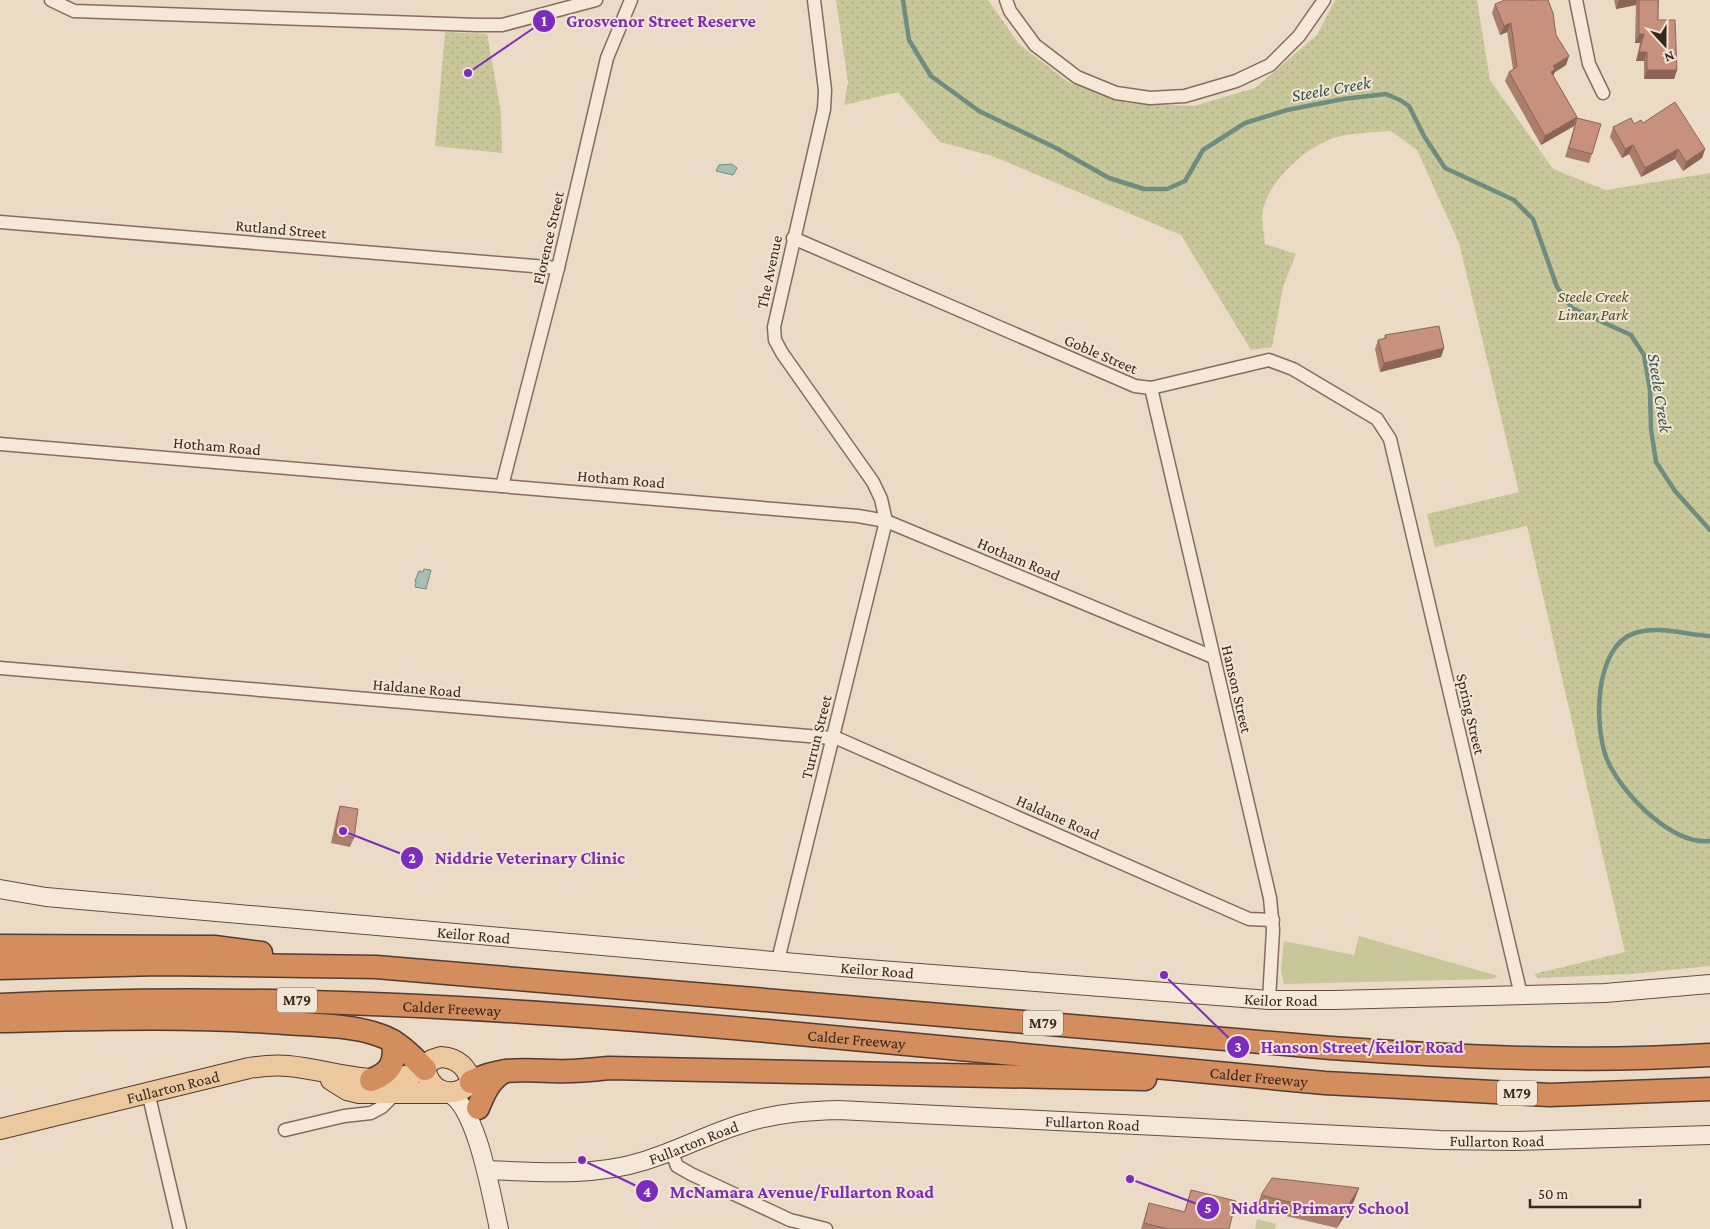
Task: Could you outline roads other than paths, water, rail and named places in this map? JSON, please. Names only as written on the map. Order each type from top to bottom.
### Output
[{"type":"highway","points":[[0,946],[214,947],[376,967]]},
{"type":"highway","name":"Calder Freeway","points":[[0,968],[160,964],[376,967],[1341,1049],[1454,1056],[1586,1058],[1710,1055]]},
{"type":"highway","name":"Calder Freeway","points":[[0,1005],[234,999],[475,1008],[837,1037],[1325,1083],[1550,1095],[1710,1089]]},
{"type":"highway","points":[[0,1021],[90,1019],[269,1022],[360,1031],[381,1035],[392,1041],[424,1069]]},
{"type":"highway","points":[[362,1086],[381,1076],[391,1067],[392,1041]]},
{"type":"highway","points":[[1586,1058],[1710,1047]]},
{"type":"highway","points":[[471,1083],[488,1074],[508,1070],[524,1069],[555,1072],[646,1068],[1325,1083]]},
{"type":"highway","points":[[478,1108],[490,1084],[508,1070]]},
{"type":"highway","points":[[1550,1095],[1710,1100]]},
{"type":"main road","name":"Keilor Road","points":[[0,889],[46,897],[1269,1000],[1343,1000],[1605,993],[1710,984]]},
{"type":"main road","name":"Keilor Road","points":[[0,902],[46,897]]},
{"type":"main road","points":[[479,1140],[463,1106],[456,1097],[431,1083],[424,1069],[428,1062],[434,1059],[452,1059],[465,1068],[478,1108],[479,1140],[499,1229]]},
{"type":"main road","name":"Fullarton Road","points":[[0,1129],[26,1121],[262,1066],[286,1066],[395,1094],[446,1093]]},
{"type":"main road","name":"Fullarton Road","points":[[362,1086],[394,1079],[424,1069]]},
{"type":"main road","points":[[446,1093],[461,1091],[471,1083]]},
{"type":"main road","name":"Fullarton Road","points":[[486,1170],[562,1173],[590,1171],[644,1161],[733,1126],[768,1116],[838,1110],[1440,1140],[1710,1135]]},
{"type":"main road","name":"Fullarton Road","points":[[0,1121],[26,1121]]},
{"type":"street","points":[[51,0],[74,11],[477,25],[502,25],[596,0]]},
{"type":"street","name":"Florence Street","points":[[502,486],[558,268],[607,58],[631,0]]},
{"type":"street","name":"The Avenue","points":[[814,0],[825,90],[824,109],[774,321],[776,340],[782,353],[873,482],[881,499],[886,521]]},
{"type":"street","points":[[1006,0],[1010,11],[1035,45],[1077,77],[1116,93],[1150,98],[1185,96],[1236,81],[1270,65],[1299,36],[1324,0]]},
{"type":"street","points":[[1576,0],[1589,64],[1603,93]]},
{"type":"street","name":"Rutland Street","points":[[0,222],[558,268]]},
{"type":"street","name":"Goble Street","points":[[793,238],[1135,386],[1152,388],[1269,360],[1293,369],[1377,419],[1390,439]]},
{"type":"street","name":"Hanson Street","points":[[1152,388],[1270,898],[1273,920],[1269,1000]]},
{"type":"street","name":"Spring Street","points":[[1390,439],[1521,995]]},
{"type":"street","name":"Hotham Road","points":[[0,444],[858,516],[886,521],[1213,657]]},
{"type":"street","name":"Turrun Street","points":[[778,960],[886,521]]},
{"type":"street","name":"Haldane Road","points":[[0,668],[832,737],[1249,919],[1273,920]]},
{"type":"street","points":[[344,1116],[354,1106],[362,1086]]},
{"type":"street","points":[[148,1092],[180,1229]]},
{"type":"street","points":[[285,1130],[344,1116],[376,1111],[395,1094]]},
{"type":"street","points":[[672,1150],[677,1166],[698,1178],[790,1220],[826,1229]]},
{"type":"waterway","name":"Steele Creek","points":[[903,0],[909,40],[931,76],[979,111],[1056,148],[1109,178],[1144,189],[1167,189],[1185,181],[1203,150],[1245,123],[1287,110],[1343,99],[1386,94],[1400,100],[1409,106],[1424,136],[1445,168],[1514,200],[1533,219],[1557,287],[1572,308],[1631,335],[1644,355],[1650,390],[1651,429],[1656,462],[1675,491],[1710,530]]},
{"type":"waterway","name":"Steele Creek","points":[[1710,636],[1654,630],[1635,633],[1621,641],[1611,654],[1604,671],[1599,711],[1600,731],[1609,764],[1626,790],[1651,816],[1666,827],[1680,835],[1695,840],[1710,841]]},
{"type":"place","name":"Grosvenor Street Reserve","points":[[468,73]]},
{"type":"place","name":"Niddrie Veterinary Clinic","points":[[343,831]]},
{"type":"place","name":"Hanson Street/Keilor Road","points":[[1164,975]]},
{"type":"place","name":"McNamara Avenue/Fullarton Road","points":[[582,1160]]},
{"type":"place","name":"Niddrie Primary School","points":[[1130,1179]]},
{"type":"park label","name":"Steele Creek Linear Park","points":[[1593,305]]}]
